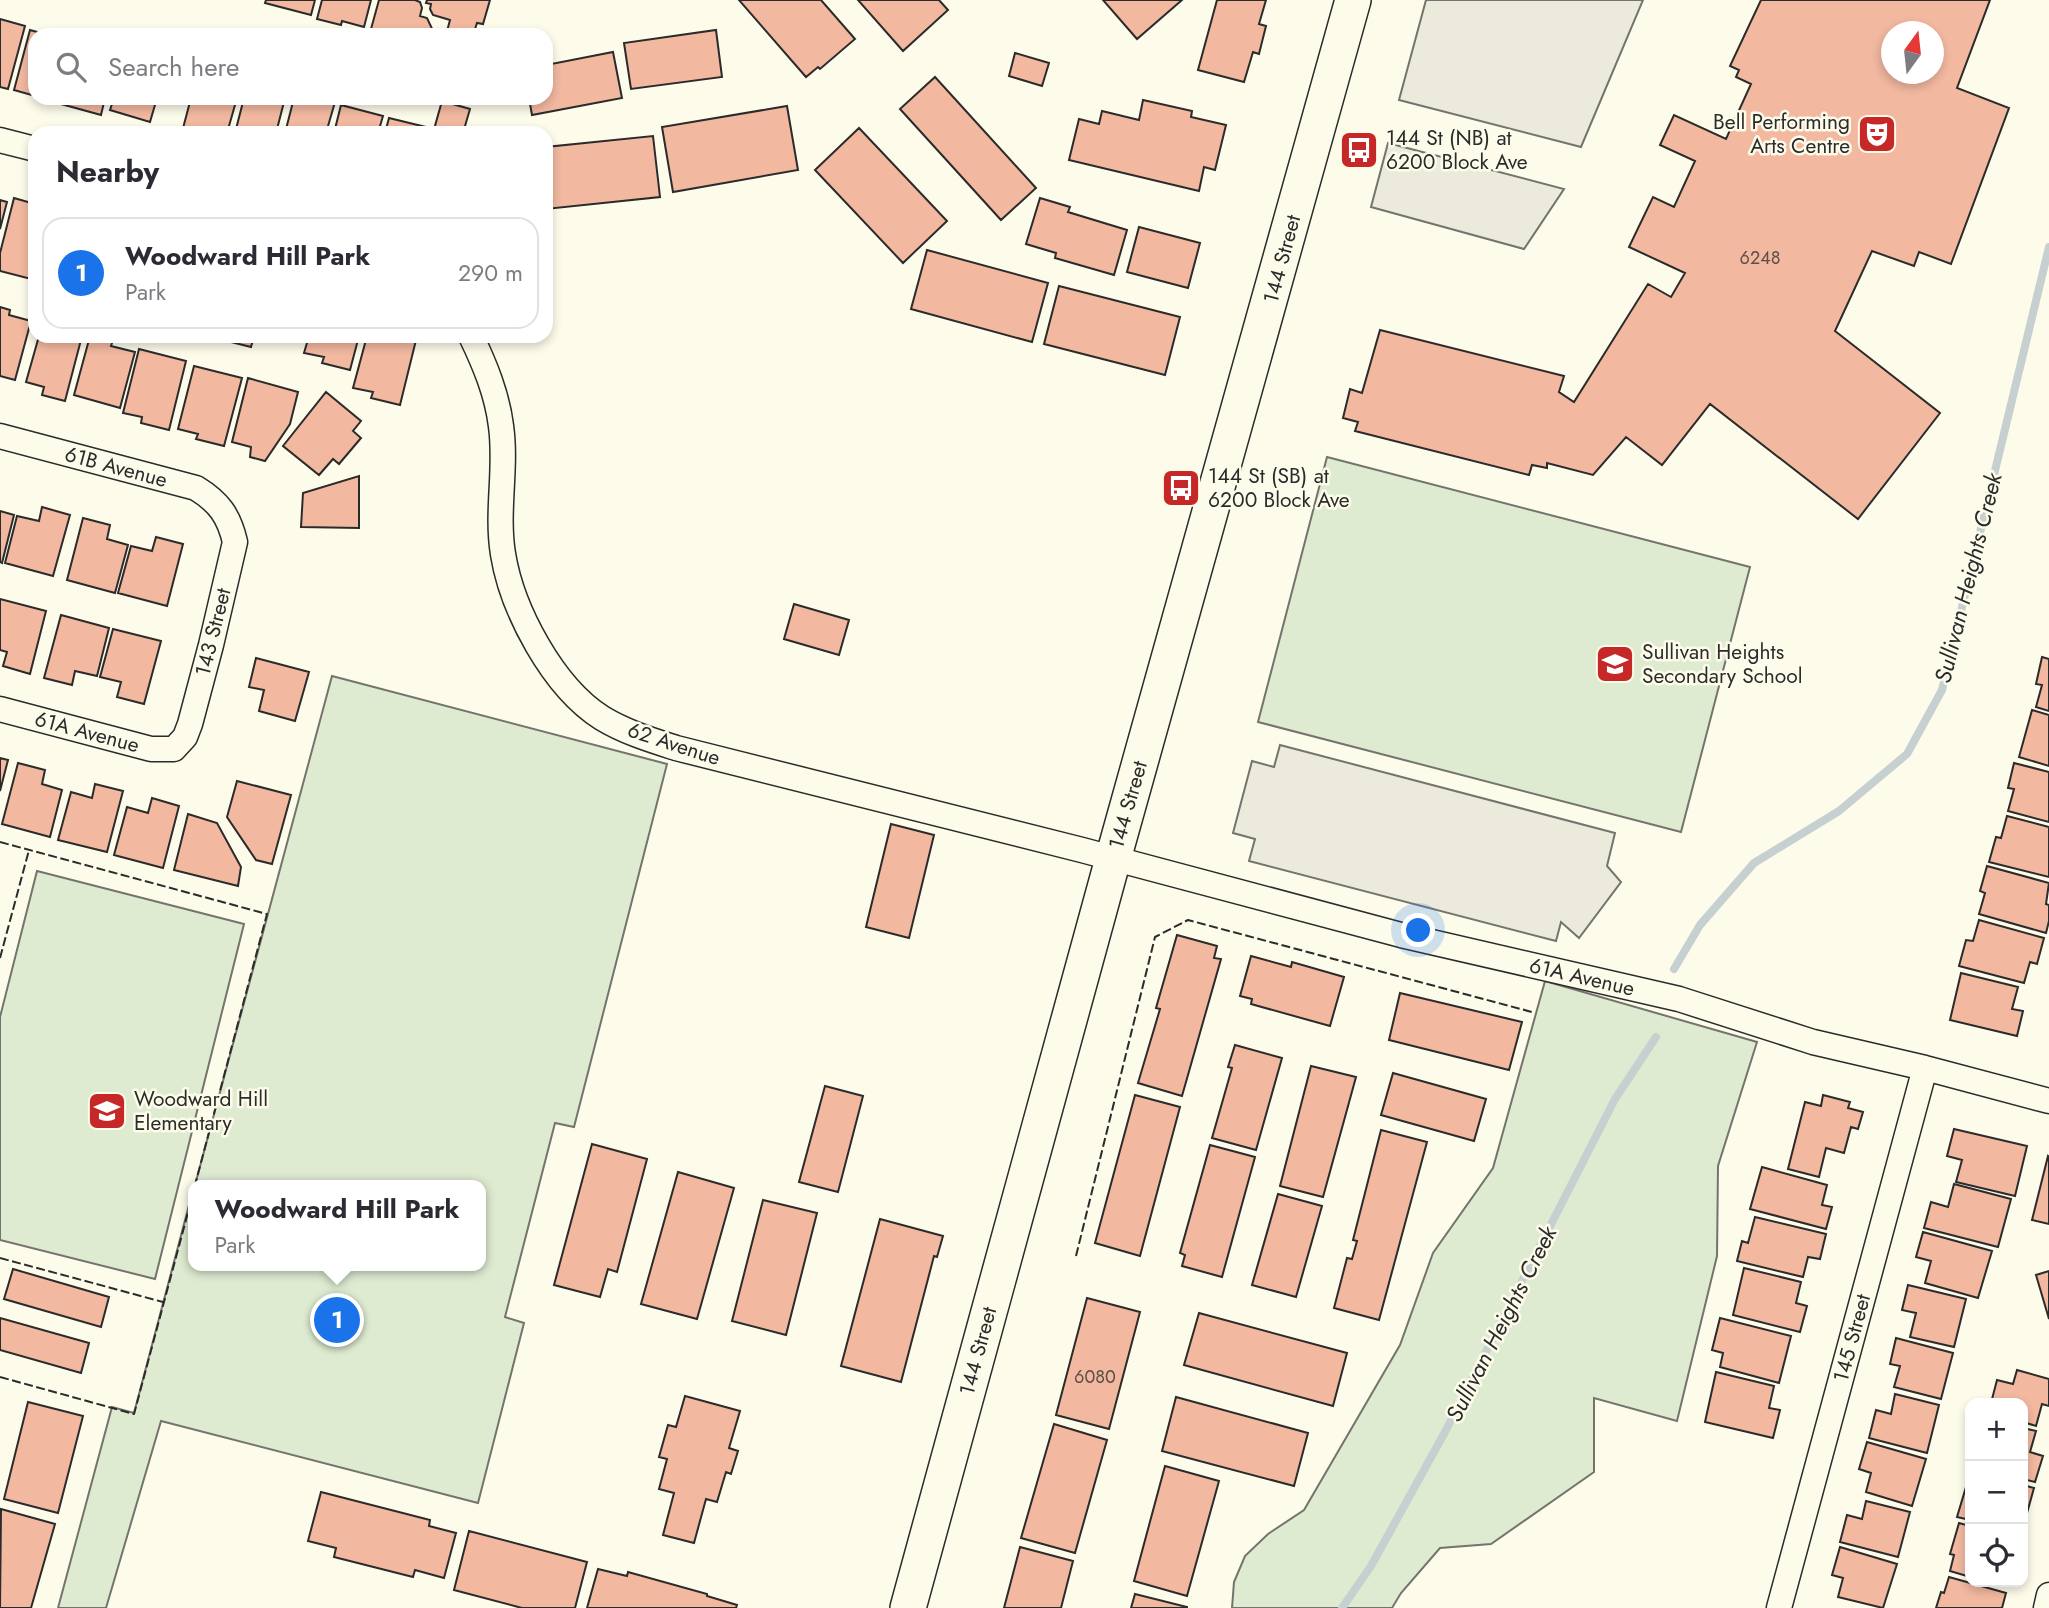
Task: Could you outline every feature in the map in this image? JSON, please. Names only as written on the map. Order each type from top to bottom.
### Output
[{"type":"main road","name":"144 Street","points":[[908,1608],[1113,859],[1323,106],[1356,1]]},
{"type":"street","points":[[0,140],[28,147]]},
{"type":"street","name":"62 Avenue","points":[[474,343],[489,375],[501,426],[500,506],[503,553],[515,601],[564,684],[601,718],[636,735],[676,748],[1113,859]]},
{"type":"street","name":"61B Avenue","points":[[0,436],[196,488],[213,499],[225,513]]},
{"type":"street","name":"143 Street","points":[[174,748],[185,737],[190,724],[235,542],[225,513]]},
{"type":"street","name":"61A Avenue","points":[[0,709],[151,749],[174,748]]},
{"type":"street","name":"61A Avenue","points":[[1113,859],[1401,935],[1679,999],[1814,1042],[2049,1101]]},
{"type":"street","name":"145 Street","points":[[1779,1608],[1925,1068]]},
{"type":"street","points":[[2046,1608],[2049,1595]]},
{"type":"green space","points":[[1327,457],[1750,567],[1681,832],[1258,722]]},
{"type":"green space","points":[[332,676],[667,764],[574,1127],[555,1123],[505,1317],[524,1323],[478,1503],[161,1421],[106,1608],[58,1608],[112,1407],[134,1413],[188,1209],[188,1271],[486,1271],[486,1180],[196,1180]]},
{"type":"green space","name":"Woodward Hill Elementary","points":[[37,871],[244,924],[155,1279],[0,1240],[0,1017]]},
{"type":"green space","points":[[1545,981],[1757,1042],[1718,1166],[1717,1256],[1677,1421],[1594,1398],[1594,1472],[1491,1544],[1440,1548],[1401,1593],[1392,1608],[1232,1608],[1234,1582],[1245,1556],[1268,1534],[1304,1510],[1400,1345],[1433,1253],[1493,1168]]},
{"type":"shaded area","points":[[1426,0],[1643,0],[1581,147],[1399,100]]},
{"type":"shaded area","points":[[1388,143],[1564,189],[1524,249],[1371,207]]},
{"type":"shaded area","points":[[1280,745],[1615,833],[1607,866],[1621,882],[1579,938],[1561,922],[1556,941],[1249,861],[1255,839],[1233,833],[1252,761],[1274,767]]},
{"type":"building","points":[[266,0],[315,0],[311,15],[265,3]]},
{"type":"building","points":[[322,0],[371,0],[364,27],[342,21],[341,25],[317,19]]},
{"type":"building","points":[[379,0],[415,0],[420,2],[422,8],[420,16],[427,18],[432,28],[371,28]]},
{"type":"building","points":[[427,0],[490,0],[483,24],[477,23],[475,28],[448,28],[450,20],[433,15],[431,4],[426,3]]},
{"type":"building","points":[[739,0],[821,0],[855,39],[820,69],[818,67],[806,77]]},
{"type":"building","points":[[858,0],[939,0],[948,10],[903,51]]},
{"type":"building","points":[[1103,0],[1182,0],[1137,39]]},
{"type":"building","points":[[1217,0],[1266,0],[1259,24],[1266,26],[1259,54],[1253,52],[1244,82],[1198,70]]},
{"type":"building","points":[[1761,0],[1990,0],[1957,88],[2009,108],[1951,264],[1919,252],[1914,266],[1872,251],[1835,331],[1940,413],[1858,519],[1710,404],[1662,465],[1626,437],[1593,475],[1547,463],[1547,468],[1532,465],[1529,475],[1355,431],[1358,422],[1343,418],[1350,389],[1362,393],[1380,330],[1564,376],[1559,392],[1574,402],[1648,284],[1671,297],[1685,273],[1629,247],[1653,197],[1674,207],[1695,161],[1660,145],[1674,115],[1726,139],[1751,84],[1736,77],[1739,70],[1730,66]]},
{"type":"building","points":[[0,19],[25,26],[8,89],[0,87]]},
{"type":"building","points":[[716,30],[722,77],[631,89],[624,43]]},
{"type":"building","points":[[28,38],[28,94],[14,90]]},
{"type":"building","points":[[613,52],[622,98],[532,115],[530,105],[553,105],[553,64]]},
{"type":"building","points":[[1015,53],[1049,63],[1042,86],[1009,76]]},
{"type":"building","points":[[935,77],[1036,188],[1001,220],[900,109]]},
{"type":"building","points":[[1143,100],[1192,111],[1191,117],[1226,125],[1215,170],[1204,167],[1199,191],[1069,160],[1079,119],[1099,124],[1102,111],[1139,120]]},
{"type":"building","points":[[65,105],[103,105],[101,115]]},
{"type":"building","points":[[112,105],[155,105],[150,122],[110,110]]},
{"type":"building","points":[[189,105],[235,105],[229,126],[184,126]]},
{"type":"building","points":[[242,105],[283,105],[278,126],[237,126]]},
{"type":"building","points":[[292,105],[334,105],[328,126],[287,126]]},
{"type":"building","points":[[341,105],[383,116],[380,126],[336,126]]},
{"type":"building","points":[[441,105],[470,109],[465,126],[435,126]]},
{"type":"building","points":[[787,106],[798,170],[673,192],[662,127]]},
{"type":"building","points":[[389,118],[422,126],[387,126]]},
{"type":"building","points":[[859,128],[947,221],[903,263],[815,170]]},
{"type":"building","points":[[653,136],[660,197],[553,208],[553,146]]},
{"type":"building","points":[[14,198],[28,202],[28,278],[0,271],[0,253]]},
{"type":"building","points":[[1040,198],[1070,207],[1068,212],[1127,230],[1114,275],[1055,258],[1056,253],[1026,244]]},
{"type":"building","points":[[0,200],[7,202],[0,229]]},
{"type":"building","points":[[1139,227],[1200,243],[1188,288],[1127,272]]},
{"type":"building","points":[[927,250],[1048,283],[1032,342],[911,309]]},
{"type":"building","points":[[1059,286],[1180,317],[1165,375],[1044,344]]},
{"type":"building","points":[[0,307],[10,310],[9,315],[28,320],[28,332],[15,380],[0,376]]},
{"type":"building","points":[[37,343],[80,343],[65,401],[42,395],[44,387],[26,382]]},
{"type":"building","points":[[88,343],[112,343],[111,346],[135,352],[120,408],[74,395]]},
{"type":"building","points":[[235,343],[252,343],[251,347]]},
{"type":"building","points":[[307,343],[357,343],[350,370],[322,363],[324,357],[304,353]]},
{"type":"building","points":[[365,343],[415,343],[400,405],[371,398],[373,392],[353,388]]},
{"type":"building","points":[[139,349],[186,361],[169,430],[141,423],[142,417],[123,413]]},
{"type":"building","points":[[194,366],[242,378],[224,446],[196,439],[198,434],[178,429]]},
{"type":"building","points":[[248,378],[298,392],[290,424],[265,461],[250,457],[251,447],[232,442]]},
{"type":"building","points":[[326,392],[361,421],[353,431],[361,438],[339,464],[333,459],[319,475],[283,446]]},
{"type":"building","points":[[359,476],[359,528],[301,527],[303,493]]},
{"type":"building","points":[[42,507],[70,515],[53,576],[5,563],[17,516],[39,521]]},
{"type":"building","points":[[0,511],[14,515],[2,563],[0,562]]},
{"type":"building","points":[[83,518],[110,525],[107,539],[128,545],[115,593],[67,580]]},
{"type":"building","points":[[156,537],[183,544],[167,606],[118,593],[131,546],[152,551]]},
{"type":"building","points":[[0,599],[46,611],[30,674],[3,666],[7,652],[0,650]]},
{"type":"building","points":[[794,604],[849,620],[839,655],[784,639]]},
{"type":"building","points":[[61,615],[109,628],[97,676],[75,671],[72,685],[44,678]]},
{"type":"building","points":[[113,629],[161,641],[144,704],[117,697],[121,682],[100,677]]},
{"type":"building","points":[[2042,657],[2049,659],[2049,711],[2036,707],[2042,685],[2036,684]]},
{"type":"building","points":[[256,658],[309,672],[295,721],[259,711],[264,690],[249,687]]},
{"type":"building","points":[[2032,710],[2049,715],[2049,766],[2019,757]]},
{"type":"building","points":[[0,758],[8,760],[0,791]]},
{"type":"building","points":[[18,763],[45,770],[42,784],[62,790],[50,837],[2,824]]},
{"type":"building","points":[[2014,763],[2049,772],[2049,822],[2008,811],[2014,789],[2008,788]]},
{"type":"building","points":[[237,781],[291,795],[272,864],[256,860],[227,817]]},
{"type":"building","points":[[95,784],[123,791],[107,852],[58,840],[71,792],[92,798]]},
{"type":"building","points":[[152,798],[179,806],[163,868],[114,855],[127,807],[148,813]]},
{"type":"building","points":[[188,814],[217,823],[241,867],[238,886],[174,870]]},
{"type":"building","points":[[2007,816],[2049,827],[2049,877],[1989,862],[1996,837],[2001,838]]},
{"type":"building","points":[[891,824],[934,835],[909,938],[866,927]]},
{"type":"building","points":[[1987,866],[2049,883],[2046,904],[2049,905],[2049,921],[2046,933],[1979,914],[1985,893],[1980,891]]},
{"type":"building","points":[[1979,920],[2044,938],[2037,964],[2030,962],[2024,983],[1959,966],[1966,940],[1973,941]]},
{"type":"building","points":[[1177,935],[1217,946],[1214,958],[1221,959],[1182,1096],[1138,1083],[1160,1009],[1156,1008]]},
{"type":"building","points":[[1251,956],[1291,967],[1292,962],[1344,977],[1330,1026],[1251,1004],[1252,999],[1240,996]]},
{"type":"building","points":[[1961,973],[2018,987],[2012,1009],[2023,1011],[2017,1036],[1950,1020]]},
{"type":"building","points":[[1400,993],[1522,1022],[1509,1070],[1389,1040]]},
{"type":"building","points":[[1235,1045],[1282,1058],[1256,1150],[1212,1138],[1232,1068],[1228,1067]]},
{"type":"building","points":[[1311,1066],[1356,1077],[1323,1197],[1280,1186]]},
{"type":"building","points":[[1393,1073],[1486,1099],[1474,1141],[1381,1115]]},
{"type":"building","points":[[825,1086],[863,1096],[838,1192],[799,1182]]},
{"type":"building","points":[[1135,1095],[1180,1107],[1140,1256],[1095,1243]]},
{"type":"building","points":[[1823,1095],[1850,1102],[1848,1108],[1863,1112],[1858,1129],[1851,1127],[1844,1153],[1826,1148],[1819,1177],[1788,1169],[1805,1102],[1821,1106]]},
{"type":"building","points":[[1954,1129],[2027,1146],[2015,1196],[1956,1182],[1962,1160],[1947,1156]]},
{"type":"building","points":[[1381,1130],[1427,1142],[1379,1320],[1334,1308],[1347,1258],[1352,1259],[1357,1241],[1353,1240]]},
{"type":"building","points":[[592,1144],[647,1159],[617,1272],[608,1269],[600,1297],[554,1285]]},
{"type":"building","points":[[1210,1145],[1255,1157],[1222,1277],[1182,1266],[1185,1255],[1180,1253]]},
{"type":"building","points":[[2049,1157],[2049,1224],[2032,1220]]},
{"type":"building","points":[[1762,1167],[1827,1185],[1822,1205],[1832,1207],[1826,1229],[1750,1209]]},
{"type":"building","points":[[678,1172],[734,1188],[697,1319],[641,1304]]},
{"type":"building","points":[[1954,1184],[2011,1199],[1998,1247],[1924,1228],[1931,1202],[1948,1207]]},
{"type":"building","points":[[1278,1194],[1322,1206],[1296,1297],[1252,1285]]},
{"type":"building","points":[[763,1200],[817,1213],[786,1335],[732,1321]]},
{"type":"building","points":[[1755,1217],[1826,1234],[1820,1259],[1808,1257],[1803,1277],[1737,1261],[1742,1241],[1748,1243]]},
{"type":"building","points":[[880,1219],[943,1236],[937,1257],[934,1256],[901,1382],[841,1366]]},
{"type":"building","points":[[1923,1232],[1992,1251],[1978,1298],[1925,1283],[1931,1261],[1916,1257]]},
{"type":"building","points":[[1744,1268],[1801,1282],[1796,1303],[1807,1306],[1800,1332],[1733,1315]]},
{"type":"building","points":[[13,1269],[109,1297],[101,1327],[4,1299]]},
{"type":"building","points":[[2049,1271],[2049,1319],[2036,1275]]},
{"type":"building","points":[[1908,1285],[1966,1299],[1954,1347],[1910,1337],[1916,1313],[1902,1310]]},
{"type":"building","points":[[1087,1298],[1140,1312],[1109,1429],[1056,1415]]},
{"type":"building","points":[[1199,1313],[1347,1353],[1333,1406],[1184,1365]]},
{"type":"building","points":[[0,1318],[89,1343],[81,1373],[0,1350]]},
{"type":"building","points":[[1720,1318],[1791,1336],[1779,1383],[1720,1367],[1723,1353],[1712,1350]]},
{"type":"building","points":[[1896,1338],[1953,1353],[1941,1399],[1894,1387],[1900,1366],[1890,1364]]},
{"type":"building","points":[[2017,1370],[2049,1379],[2049,1406],[2042,1404],[2036,1426],[2028,1424],[2028,1398],[1992,1398],[1997,1380],[2013,1384]]},
{"type":"building","points":[[1716,1372],[1774,1386],[1769,1408],[1780,1410],[1773,1438],[1705,1422]]},
{"type":"building","points":[[1895,1394],[1939,1405],[1927,1453],[1869,1438],[1876,1410],[1891,1414]]},
{"type":"building","points":[[685,1396],[740,1411],[729,1448],[738,1451],[731,1474],[726,1472],[717,1502],[706,1499],[694,1543],[663,1535],[674,1493],[659,1489],[667,1459],[659,1457],[668,1425],[676,1427]]},
{"type":"building","points":[[1176,1397],[1308,1433],[1294,1486],[1162,1451]]},
{"type":"building","points":[[28,1402],[83,1416],[58,1513],[4,1499]]},
{"type":"building","points":[[1054,1424],[1107,1440],[1075,1553],[1021,1538]]},
{"type":"building","points":[[2028,1429],[2036,1431],[2030,1452],[2043,1456],[2035,1482],[2028,1480]]},
{"type":"building","points":[[1867,1442],[1926,1459],[1912,1506],[1866,1492],[1871,1473],[1859,1469]]},
{"type":"building","points":[[1165,1466],[1219,1481],[1187,1596],[1134,1581]]},
{"type":"building","points":[[2028,1486],[2034,1488],[2028,1509]]},
{"type":"building","points":[[1965,1490],[1965,1519],[1957,1517]]},
{"type":"building","points":[[321,1492],[430,1520],[429,1526],[456,1533],[444,1578],[415,1570],[413,1577],[334,1557],[336,1548],[308,1541]]},
{"type":"building","points":[[1866,1501],[1910,1512],[1898,1557],[1840,1542],[1847,1515],[1862,1519]]},
{"type":"building","points":[[1,1509],[55,1524],[31,1608],[0,1608]]},
{"type":"building","points":[[1959,1523],[1965,1525],[1965,1576],[1950,1571],[1954,1555],[1950,1554]]},
{"type":"building","points":[[469,1531],[587,1562],[575,1608],[522,1608],[454,1590]]},
{"type":"building","points":[[1020,1547],[1073,1561],[1061,1608],[1004,1608]]},
{"type":"building","points":[[1840,1547],[1897,1564],[1883,1608],[1838,1597],[1843,1578],[1832,1575]]},
{"type":"building","points":[[598,1569],[627,1576],[628,1572],[737,1605],[736,1608],[587,1608]]},
{"type":"building","points":[[1949,1577],[1965,1581],[1965,1587],[1985,1587],[2006,1593],[2002,1608],[1936,1608],[1941,1592],[1944,1593]]},
{"type":"building","points":[[1135,1594],[1187,1607],[1187,1608],[1131,1608]]},
{"type":"waterway","name":"Sullivan Heights Creek","points":[[1674,969],[1700,925],[1754,863],[1839,811],[1907,754],[1942,690],[2049,247]]},
{"type":"waterway","name":"Sullivan Heights Creek","points":[[1342,1608],[1371,1566],[1445,1432],[1615,1099],[1656,1037]]},
{"type":"fence","points":[[0,842],[267,914],[196,1180]]},
{"type":"fence","points":[[0,958],[29,850]]},
{"type":"fence","points":[[1076,1256],[1155,937],[1188,920],[1532,1012]]},
{"type":"fence","points":[[0,1377],[134,1414],[188,1212]]},
{"type":"fence","points":[[0,1258],[163,1302]]},
{"type":"place","name":"Bell Performing Arts Centre","points":[[1877,134]]},
{"type":"place","name":"144 St (NB) at 6200 Block Ave","points":[[1359,150]]},
{"type":"place","name":"144 St (SB) at 6200 Block Ave","points":[[1181,488]]},
{"type":"place","name":"Sullivan Heights Secondary School","points":[[1615,664]]},
{"type":"place","name":"Woodward Hill Elementary","points":[[107,1111]]},
{"type":"place","name":"Woodward Hill Park","points":[[337,1320]]}]
